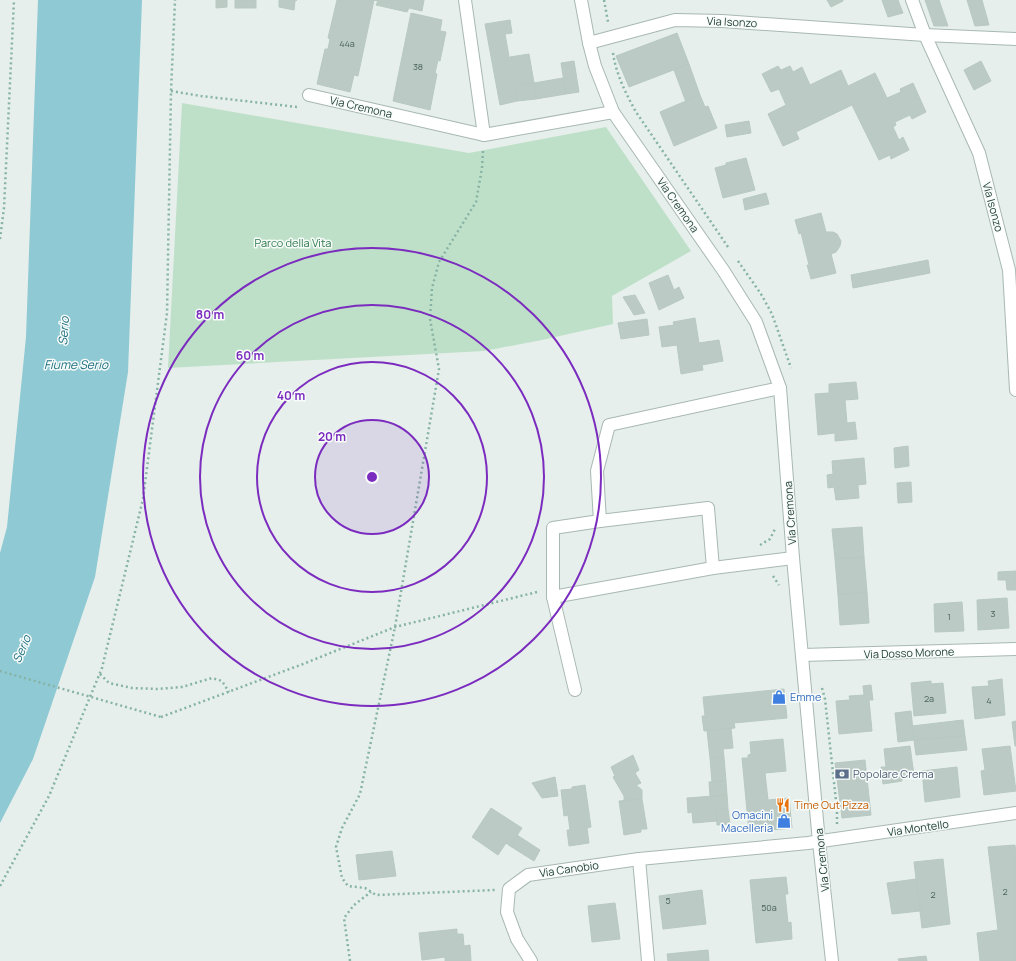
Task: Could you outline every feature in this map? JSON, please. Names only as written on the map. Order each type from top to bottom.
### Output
[{"type":"street","points":[[465,0],[484,135]]},
{"type":"street","name":"Via Cremona","points":[[581,0],[595,66],[613,112],[723,270],[756,322],[780,388],[793,558],[819,842],[832,961]]},
{"type":"street","points":[[912,0],[925,35]]},
{"type":"street","name":"Via Isonzo","points":[[589,43],[675,20],[722,21],[925,35],[1016,39]]},
{"type":"street","name":"Via Isonzo","points":[[925,35],[979,153],[1009,270],[1016,390]]},
{"type":"street","name":"Via Cremona","points":[[309,96],[484,135],[613,112]]},
{"type":"street","points":[[600,521],[597,471],[609,424],[780,388]]},
{"type":"street","points":[[575,690],[553,593],[553,528],[708,508],[713,568]]},
{"type":"street","points":[[553,593],[713,568],[793,558]]},
{"type":"street","name":"Via Dosso Morone","points":[[802,656],[1016,649]]},
{"type":"street","name":"Via Montello","points":[[819,842],[1016,813]]},
{"type":"street","name":"Via Canobio","points":[[509,889],[528,875],[639,859],[819,842]]},
{"type":"street","points":[[639,859],[648,961]]},
{"type":"street","points":[[509,889],[507,912],[517,939],[531,961]]},
{"type":"path","points":[[0,239],[4,208],[14,0]]},
{"type":"path","points":[[0,886],[49,796],[100,674],[143,499],[167,313],[171,91],[175,0]]},
{"type":"path","points":[[171,91],[297,107],[309,96]]},
{"type":"path","points":[[484,135],[482,168],[476,202],[439,262],[432,288],[430,319],[439,369],[395,627],[360,794],[342,828],[336,847],[342,878],[348,886],[365,888],[376,895],[509,889]]},
{"type":"path","points":[[0,214],[4,208]]},
{"type":"path","points":[[777,525],[770,539],[758,546],[761,571],[771,575],[779,583],[780,590]]},
{"type":"path","points":[[0,671],[161,718],[395,627],[553,593]]},
{"type":"path","points":[[100,674],[109,683],[132,688],[158,689],[182,687],[212,678],[222,681],[229,692]]},
{"type":"path","points":[[821,686],[825,699],[837,810],[836,839]]},
{"type":"path","points":[[350,961],[344,918],[354,905],[370,892]]},
{"type":"green space","name":"Parco della Vita","points":[[182,103],[469,153],[606,127],[691,251],[612,296],[613,324],[542,340],[484,351],[168,368]]},
{"type":"water","name":"Fiume Serio","points":[[38,0],[142,0],[128,372],[95,577],[33,759],[0,823],[0,553],[7,527],[26,337]]},
{"type":"building","points":[[216,0],[227,0],[227,7],[216,8]]},
{"type":"building","points":[[235,0],[256,0],[256,8],[235,8]]},
{"type":"building","points":[[279,0],[297,0],[295,1],[294,10],[279,7]]},
{"type":"building","points":[[337,0],[374,0],[358,76],[354,75],[350,92],[317,84],[325,49],[328,49],[330,39],[328,38]]},
{"type":"building","points":[[373,0],[424,0],[422,11],[409,8],[407,12],[376,5],[378,1]]},
{"type":"building","points":[[827,0],[843,0],[843,1],[831,7]]},
{"type":"building","points":[[882,0],[898,0],[903,13],[888,17]]},
{"type":"building","points":[[925,0],[939,0],[948,26],[934,26]]},
{"type":"building","points":[[967,0],[982,0],[989,25],[975,26]]},
{"type":"building","points":[[411,13],[442,20],[440,31],[446,32],[440,61],[438,60],[435,73],[437,74],[430,110],[393,101]]},
{"type":"building","points":[[510,20],[512,33],[505,34],[517,101],[500,105],[485,24]]},
{"type":"building","points":[[677,33],[689,64],[629,87],[616,56]]},
{"type":"building","points":[[529,54],[534,83],[515,86],[510,57]]},
{"type":"building","points":[[574,61],[579,92],[566,94],[561,63]]},
{"type":"building","points":[[981,61],[991,81],[974,90],[964,70]]},
{"type":"building","points":[[689,64],[700,95],[686,102],[674,70]]},
{"type":"building","points":[[778,66],[781,70],[790,66],[793,72],[802,67],[810,85],[841,70],[848,86],[875,73],[887,98],[901,92],[900,89],[913,83],[926,112],[912,119],[910,115],[895,122],[896,125],[893,127],[899,140],[903,137],[909,150],[891,159],[890,155],[879,160],[852,105],[796,132],[799,139],[783,146],[768,114],[786,105],[779,89],[771,92],[762,74]]},
{"type":"building","points":[[563,78],[566,94],[536,99],[534,83]]},
{"type":"building","points":[[534,83],[536,99],[517,101],[515,86]]},
{"type":"building","points":[[700,95],[705,107],[708,106],[717,128],[674,146],[660,112]]},
{"type":"building","points":[[749,121],[751,133],[727,137],[725,125]]},
{"type":"building","points":[[746,158],[755,190],[723,198],[715,168],[726,165],[726,163]]},
{"type":"building","points":[[766,193],[769,204],[745,210],[743,199]]},
{"type":"building","points":[[821,213],[826,232],[833,232],[837,234],[841,241],[836,252],[831,254],[836,273],[811,279],[801,233],[799,234],[795,220]]},
{"type":"building","points":[[928,260],[930,273],[853,288],[851,275]]},
{"type":"building","points":[[668,275],[674,290],[679,287],[684,298],[659,310],[649,283]]},
{"type":"building","points":[[635,295],[645,313],[634,315],[623,297]]},
{"type":"building","points":[[695,318],[699,343],[719,340],[723,361],[702,365],[703,370],[681,374],[677,345],[662,347],[659,327],[674,325],[673,322]]},
{"type":"building","points":[[647,319],[649,335],[621,339],[618,323]]},
{"type":"building","points":[[856,382],[858,399],[845,400],[847,423],[855,422],[857,439],[835,441],[835,433],[818,435],[815,394],[829,393],[829,384]]},
{"type":"building","points":[[908,446],[909,466],[895,468],[894,448]]},
{"type":"building","points":[[864,458],[866,484],[858,485],[859,498],[836,500],[834,487],[828,488],[827,475],[833,474],[832,461]]},
{"type":"building","points":[[911,482],[912,502],[898,503],[897,483]]},
{"type":"building","points":[[862,527],[864,557],[835,559],[832,529]]},
{"type":"building","points":[[864,557],[867,592],[838,595],[835,559]]},
{"type":"building","points":[[1016,571],[1016,590],[1007,590],[1006,580],[998,580],[998,572]]},
{"type":"building","points":[[867,592],[869,623],[840,625],[838,595]]},
{"type":"building","points":[[1007,598],[1009,628],[978,630],[977,600]]},
{"type":"building","points":[[962,602],[964,631],[935,632],[934,604]]},
{"type":"building","points":[[1002,679],[1005,715],[975,719],[972,687],[989,686],[988,681]]},
{"type":"building","points":[[931,681],[931,684],[943,683],[946,713],[914,716],[911,683]]},
{"type":"building","points":[[871,685],[873,700],[869,700],[872,731],[839,734],[836,701],[850,700],[849,696],[864,695],[863,686]]},
{"type":"building","points":[[784,689],[787,718],[734,723],[735,728],[704,731],[702,716],[705,716],[703,697]]},
{"type":"building","points":[[911,711],[914,740],[898,742],[895,713]]},
{"type":"building","points":[[963,720],[965,736],[914,740],[912,726]]},
{"type":"building","points":[[1016,721],[1016,746],[1015,746],[1012,722]]},
{"type":"building","points":[[731,728],[733,748],[723,749],[724,757],[710,758],[707,731]]},
{"type":"building","points":[[965,736],[967,750],[916,755],[914,740]]},
{"type":"building","points":[[783,739],[786,771],[765,773],[768,800],[789,798],[792,828],[749,832],[742,758],[748,758],[748,755],[751,754],[750,742]]},
{"type":"building","points":[[910,746],[914,775],[902,777],[902,781],[883,784],[881,767],[886,767],[884,749]]},
{"type":"building","points":[[1010,746],[1016,791],[984,795],[981,771],[985,770],[982,749]]},
{"type":"building","points":[[633,755],[639,770],[635,773],[641,783],[636,785],[642,790],[642,799],[624,801],[624,796],[613,777],[615,776],[611,767]]},
{"type":"building","points":[[724,757],[726,781],[712,782],[710,758]]},
{"type":"building","points":[[865,760],[871,815],[842,818],[835,763]]},
{"type":"building","points":[[957,767],[960,797],[925,802],[922,771]]},
{"type":"building","points":[[555,777],[558,796],[542,798],[532,783]]},
{"type":"building","points":[[726,781],[727,795],[710,796],[709,782]]},
{"type":"building","points":[[585,785],[591,827],[587,828],[589,843],[569,846],[567,830],[570,830],[568,815],[564,816],[561,790],[572,789],[572,787]]},
{"type":"building","points":[[727,795],[728,809],[716,810],[717,821],[693,823],[692,812],[688,813],[687,798]]},
{"type":"building","points":[[642,799],[647,829],[641,829],[641,832],[624,835],[619,801]]},
{"type":"building","points":[[491,808],[522,828],[510,846],[506,843],[498,855],[472,837]]},
{"type":"building","points":[[728,809],[730,824],[717,825],[716,810]]},
{"type":"building","points":[[517,835],[540,850],[534,861],[510,846]]},
{"type":"building","points":[[1015,845],[1016,961],[980,961],[977,933],[998,930],[988,847]]},
{"type":"building","points":[[392,851],[396,876],[359,880],[356,855]]},
{"type":"building","points":[[943,859],[950,924],[922,928],[914,862]]},
{"type":"building","points":[[786,877],[788,894],[785,894],[788,923],[791,922],[792,939],[756,943],[750,880]]},
{"type":"building","points":[[916,879],[920,911],[892,914],[887,883]]},
{"type":"building","points":[[702,890],[706,924],[663,929],[659,896]]},
{"type":"building","points":[[615,903],[620,939],[592,942],[588,906]]},
{"type":"building","points":[[457,929],[457,934],[463,934],[464,946],[470,945],[471,961],[445,961],[445,957],[422,960],[419,933]]},
{"type":"building","points":[[708,950],[709,961],[668,961],[667,954]]},
{"type":"building","points":[[926,956],[927,961],[899,961],[898,959]]},
{"type":"place","name":"Emme","points":[[779,697]]},
{"type":"place","name":"Popolare Crema","points":[[842,774]]},
{"type":"place","name":"Time Out Pizza","points":[[783,805]]},
{"type":"place","name":"Omacini Macelleria","points":[[784,821]]},
{"type":"water label","name":"Serio","points":[[64,331]]},
{"type":"water label","name":"Serio","points":[[22,649]]}]
